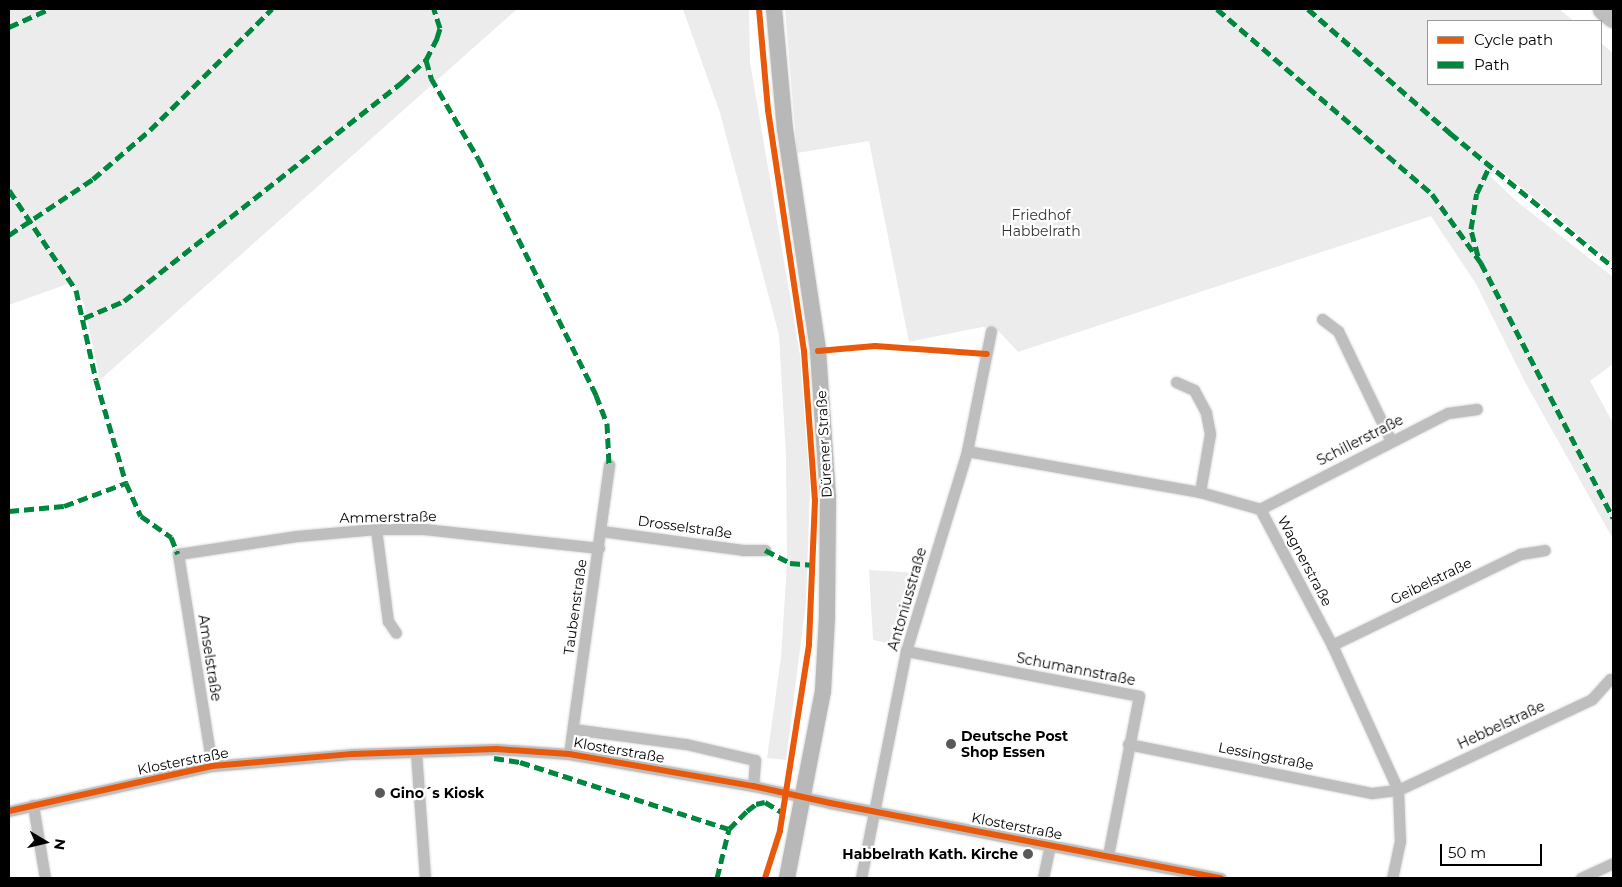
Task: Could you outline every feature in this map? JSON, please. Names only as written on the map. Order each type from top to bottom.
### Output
[{"type":"highway","points":[[1603,9],[1613,17]]},
{"type":"main road","name":"Dürener Straße","points":[[774,9],[782,102],[818,351],[826,438],[827,627],[823,691],[806,796],[787,878]]},
{"type":"street","points":[[1322,319],[1338,331],[1391,441]]},
{"type":"street","name":"Antoniusstraße","points":[[860,878],[906,651],[967,451],[991,331]]},
{"type":"street","points":[[1176,382],[1194,390],[1206,413],[1210,434],[1200,492]]},
{"type":"street","name":"Schillerstraße","points":[[1260,509],[1448,413],[1477,409]]},
{"type":"street","name":"Wagnerstraße","points":[[967,451],[1200,492],[1260,509],[1332,646],[1398,790],[1400,841],[1392,878]]},
{"type":"street","name":"Taubenstraße","points":[[569,754],[609,465]]},
{"type":"street","points":[[376,529],[388,621],[396,633]]},
{"type":"street","name":"Ammerstraße","points":[[178,554],[296,536],[376,529],[424,529],[599,548]]},
{"type":"street","name":"Drosselstraße","points":[[601,531],[743,550],[765,550]]},
{"type":"street","name":"Geibelstraße","points":[[1332,646],[1520,554],[1545,550]]},
{"type":"street","name":"Amselstraße","points":[[178,554],[212,766]]},
{"type":"street","name":"Schumannstraße","points":[[906,651],[1139,696],[1128,744],[1108,856]]},
{"type":"street","name":"Hebbelstraße","points":[[1398,790],[1592,699],[1610,679]]},
{"type":"street","name":"Klosterstraße","points":[[573,729],[650,738],[755,760],[754,786]]},
{"type":"street","name":"Lessingstraße","points":[[1128,744],[1372,793],[1398,790]]},
{"type":"street","name":"Klosterstraße","points":[[9,810],[212,766],[293,758],[496,749],[569,754],[754,786],[873,812],[1220,878]]},
{"type":"street","points":[[416,752],[425,878]]},
{"type":"street","points":[[33,805],[45,878]]},
{"type":"street","points":[[1043,878],[1050,846]]},
{"type":"street","points":[[1581,878],[1613,863]]},
{"type":"green space","points":[[9,9],[517,9],[100,380],[84,304],[73,282],[9,305]]},
{"type":"green space","points":[[683,9],[749,9],[750,62],[800,355],[810,488],[806,602],[786,760],[767,758],[781,657],[787,564],[786,456],[779,335],[720,113]]},
{"type":"green space","name":"Friedhof Habbelrath","points":[[785,9],[1559,9],[1573,20],[1427,20],[1427,85],[1602,85],[1602,44],[1613,53],[1613,263],[1499,169],[1489,175],[1515,200],[1613,277],[1613,364],[1590,381],[1613,423],[1613,539],[1525,382],[1476,284],[1431,216],[1018,352],[996,328],[982,327],[909,342],[869,141],[797,153]]},
{"type":"green space","points":[[869,570],[919,573],[892,644],[873,640]]},
{"type":"marked path","points":[[9,27],[49,9]]},
{"type":"marked path","points":[[9,235],[93,179],[150,130],[272,9]]},
{"type":"marked path","points":[[84,318],[124,301],[402,82],[426,60],[437,38],[440,28],[434,9]]},
{"type":"marked path","points":[[1217,9],[1432,194],[1481,263],[1613,518]]},
{"type":"marked path","points":[[1308,9],[1450,133],[1613,267]]},
{"type":"marked path","points":[[426,60],[431,78],[478,158],[596,395],[607,423],[609,465]]},
{"type":"marked path","points":[[1478,256],[1471,229],[1477,193],[1490,165]]},
{"type":"marked path","points":[[9,190],[76,290],[96,380],[126,483],[141,516],[171,537],[178,554]]},
{"type":"marked path","points":[[9,511],[64,506],[126,483]]},
{"type":"marked path","points":[[765,550],[790,563],[814,565]]},
{"type":"marked path","points":[[494,758],[520,762],[729,829]]},
{"type":"marked path","points":[[717,878],[729,829],[747,811],[756,804],[765,802],[783,813]]},
{"type":"cycle path","points":[[759,9],[768,110],[804,351],[815,500],[809,645],[780,831],[765,878]]},
{"type":"cycle path","points":[[818,351],[875,346],[987,354]]},
{"type":"cycle path","points":[[9,811],[212,766],[353,754],[496,749],[569,754],[753,786],[830,803],[1221,878]]},
{"type":"place","name":"Deutsche Post Shop Essen","points":[[951,744]]},
{"type":"place","name":"Gino´s Kiosk","points":[[380,793]]},
{"type":"place","name":"Habbelrath Kath. Kirche","points":[[1028,854]]}]
